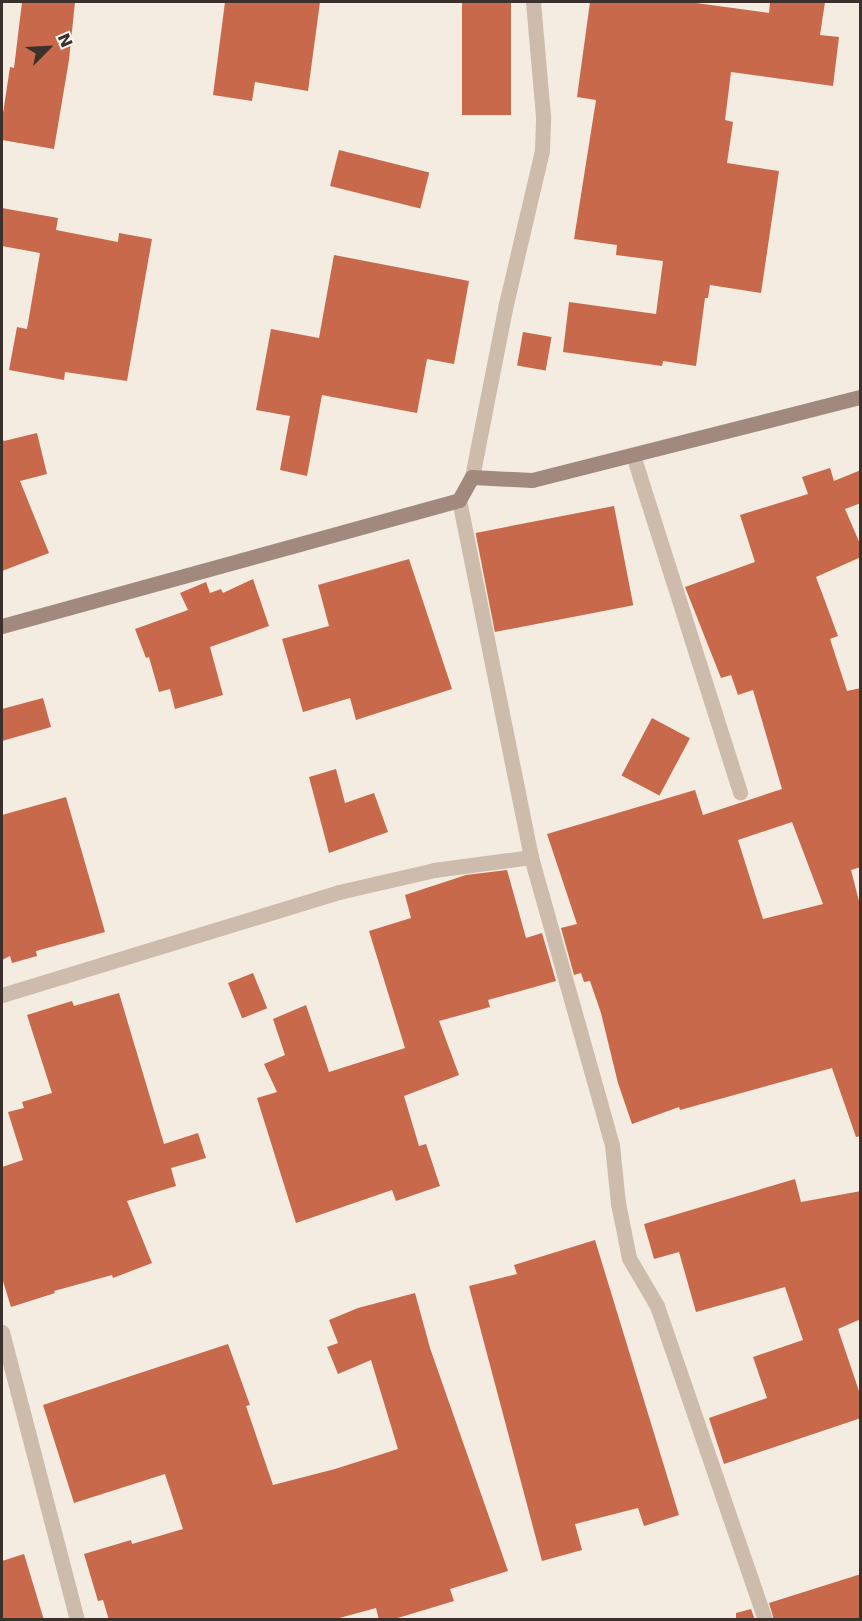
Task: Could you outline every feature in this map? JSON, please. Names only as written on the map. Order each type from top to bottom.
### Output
[{"type":"street","points":[[533,2],[543,116],[542,150],[506,304],[472,477],[459,500],[531,857],[612,1145],[618,1203],[629,1258],[657,1306],[765,1620]]},
{"type":"street","points":[[472,477],[532,480],[861,397]]},
{"type":"street","points":[[633,455],[740,792]]},
{"type":"street","points":[[2,626],[459,500]]},
{"type":"street","points":[[2,995],[339,892],[434,870],[531,857]]},
{"type":"street","points":[[2,1332],[77,1620]]},
{"type":"street","points":[[2,1387],[19,1393]]},
{"type":"building","points":[[22,2],[75,2],[69,60],[54,149],[2,140],[2,120],[10,67],[14,68]]},
{"type":"building","points":[[225,2],[320,2],[308,91],[255,82],[252,101],[213,95]]},
{"type":"building","points":[[462,2],[511,2],[511,115],[462,115]]},
{"type":"building","points":[[590,2],[689,2],[769,13],[770,2],[825,2],[820,35],[839,37],[833,86],[731,72],[725,120],[733,122],[727,163],[779,171],[761,293],[710,285],[708,298],[705,298],[696,366],[663,361],[662,366],[563,352],[569,302],[656,314],[663,261],[616,255],[617,245],[574,239],[596,100],[577,97]]},
{"type":"building","points":[[339,150],[429,172],[420,208],[330,186]]},
{"type":"building","points":[[2,208],[58,218],[56,230],[118,242],[119,233],[152,239],[127,381],[65,372],[64,380],[9,370],[17,327],[27,329],[40,253],[2,246]]},
{"type":"building","points":[[334,255],[469,281],[454,364],[427,359],[417,413],[322,395],[307,476],[280,470],[290,416],[256,410],[271,329],[319,338]]},
{"type":"building","points":[[523,332],[552,337],[546,371],[517,365]]},
{"type":"building","points":[[37,433],[47,474],[20,481],[49,553],[2,571],[2,439],[4,441]]},
{"type":"building","points":[[830,468],[834,481],[861,470],[861,503],[845,509],[861,546],[861,557],[816,577],[838,636],[830,639],[847,691],[861,688],[861,867],[851,870],[861,909],[861,1136],[856,1137],[832,1068],[680,1110],[679,1107],[632,1124],[618,1083],[601,1013],[590,981],[584,982],[581,973],[574,975],[561,928],[577,924],[547,834],[695,790],[703,815],[782,789],[753,690],[738,695],[731,675],[721,678],[685,587],[755,562],[740,515],[808,494],[802,477]],"holes":[[[792,822],[823,904],[763,919],[738,840]]]},
{"type":"building","points":[[614,506],[633,605],[495,632],[476,533]]},
{"type":"building","points":[[409,559],[452,689],[356,720],[350,698],[303,712],[282,639],[329,626],[318,585]]},
{"type":"building","points":[[253,579],[269,626],[210,647],[223,695],[175,709],[170,689],[159,692],[149,657],[146,658],[135,629],[188,610],[180,593],[206,582],[210,593],[221,589],[223,593]]},
{"type":"building","points":[[43,698],[51,727],[2,741],[2,709]]},
{"type":"building","points":[[652,718],[690,738],[659,796],[621,775]]},
{"type":"building","points":[[336,769],[345,803],[374,793],[388,832],[329,853],[309,777]]},
{"type":"building","points":[[66,797],[105,932],[36,951],[37,956],[12,963],[10,956],[2,960],[2,815]]},
{"type":"building","points":[[507,870],[526,938],[542,933],[556,981],[488,1000],[490,1007],[439,1021],[459,1075],[404,1096],[419,1146],[426,1144],[440,1186],[396,1201],[392,1190],[296,1223],[257,1098],[277,1092],[264,1064],[285,1055],[273,1019],[306,1005],[329,1072],[405,1048],[369,931],[411,918],[405,895],[466,875]]},
{"type":"building","points":[[253,973],[267,1008],[242,1018],[228,983]]},
{"type":"building","points":[[119,993],[164,1144],[198,1133],[206,1158],[171,1168],[176,1186],[127,1201],[152,1263],[113,1278],[112,1275],[54,1291],[55,1293],[11,1307],[2,1278],[2,1167],[23,1160],[8,1112],[24,1108],[22,1102],[52,1093],[27,1015],[72,1001],[74,1006]]},
{"type":"building","points":[[795,1179],[801,1202],[861,1191],[861,1319],[838,1329],[861,1397],[861,1418],[724,1464],[709,1418],[767,1398],[753,1357],[803,1340],[785,1287],[696,1312],[679,1252],[654,1259],[644,1224]]},
{"type":"building","points":[[595,1240],[679,1515],[644,1526],[638,1508],[575,1524],[582,1550],[542,1561],[469,1286],[517,1274],[514,1265]]},
{"type":"building","points":[[415,1293],[430,1348],[508,1571],[450,1589],[454,1601],[391,1620],[379,1620],[376,1608],[332,1620],[109,1620],[103,1600],[98,1601],[84,1554],[131,1540],[132,1544],[183,1529],[165,1474],[74,1503],[43,1405],[228,1344],[250,1405],[246,1406],[273,1485],[335,1469],[398,1449],[371,1360],[338,1374],[327,1347],[338,1343],[329,1320],[358,1308]]},
{"type":"building","points":[[24,1554],[44,1620],[2,1620],[2,1561]]},
{"type":"building","points":[[861,1574],[861,1620],[774,1620],[769,1603]]},
{"type":"building","points":[[751,1609],[755,1620],[736,1620],[736,1613]]}]
